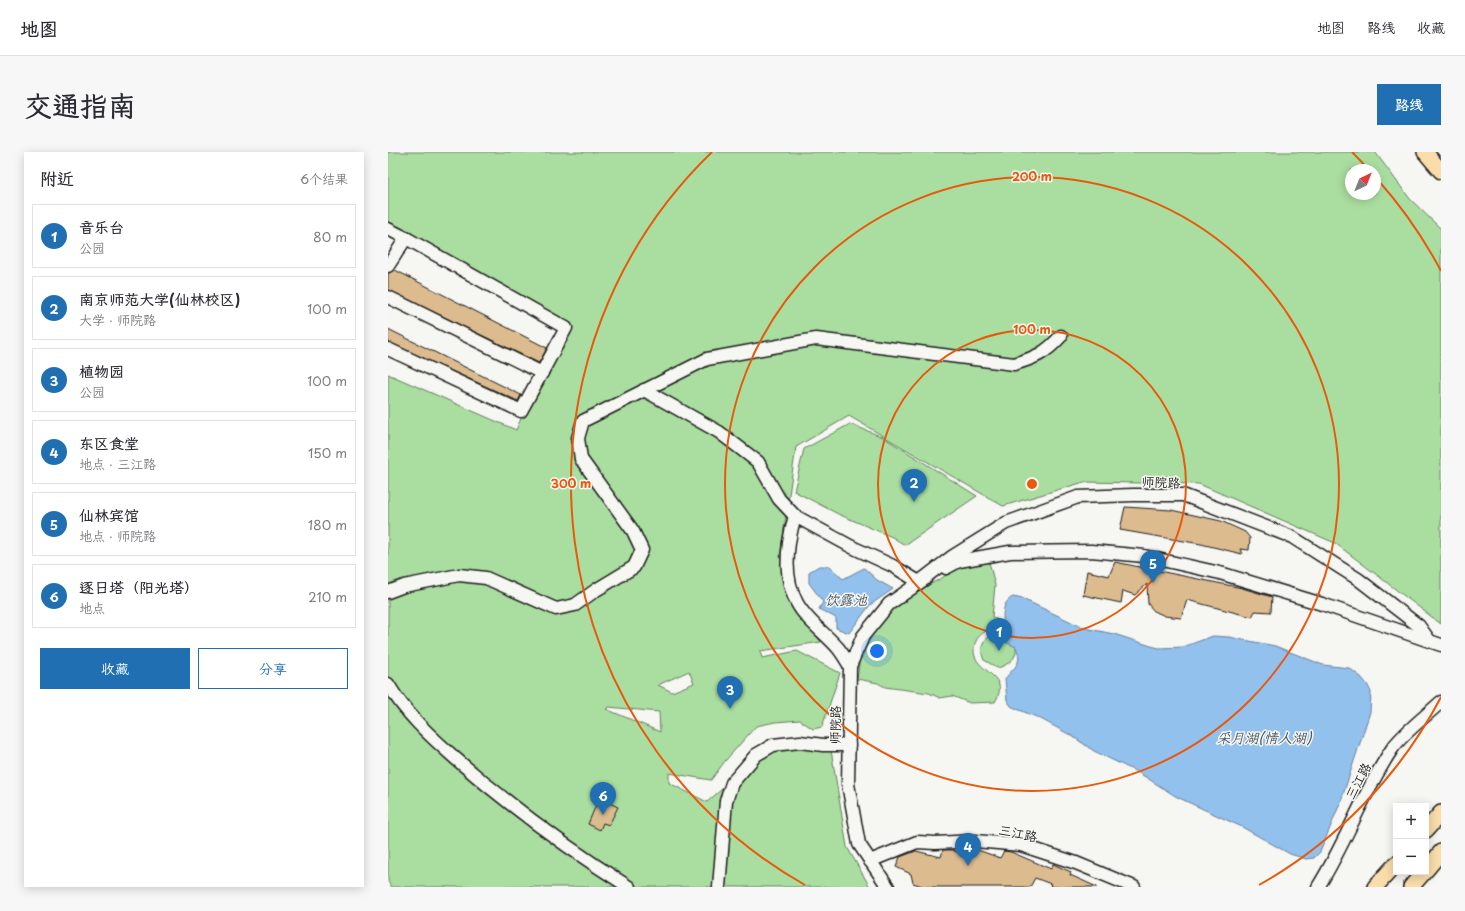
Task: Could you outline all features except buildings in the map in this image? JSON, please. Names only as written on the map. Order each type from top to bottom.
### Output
[{"type":"main road","points":[[1425,152],[1441,171]]},
{"type":"main road","points":[[1429,827],[1441,813]]},
{"type":"main road","points":[[1429,866],[1441,852]]},
{"type":"main road","points":[[1375,887],[1393,867]]},
{"type":"main road","points":[[1411,887],[1422,875]]},
{"type":"street","points":[[388,229],[566,328],[521,411],[388,349]]},
{"type":"street","points":[[388,266],[406,238]]},
{"type":"street","points":[[388,296],[542,372]]},
{"type":"street","points":[[388,592],[404,586],[459,575],[486,578],[556,609],[575,605],[596,590],[634,567],[642,550],[633,531],[581,459],[578,438],[583,421],[707,359],[816,339],[1014,364],[1037,357],[1053,345],[1061,336]]},
{"type":"street","points":[[644,390],[719,432],[758,462],[779,499],[795,516],[852,547],[893,566],[919,582]]},
{"type":"street","name":"师院路","points":[[888,887],[859,844],[848,784],[850,666],[863,636],[889,604],[953,556],[1006,524],[1078,498],[1134,495],[1183,495],[1292,537],[1358,579],[1419,626],[1429,640]]},
{"type":"street","points":[[795,516],[791,530],[788,558],[790,581],[797,603],[838,648],[850,666]]},
{"type":"street","name":"师院路","points":[[919,582],[959,561],[1010,552],[1091,551],[1144,556],[1220,573],[1322,604],[1441,645]]},
{"type":"street","points":[[388,684],[398,701],[428,734],[475,775],[592,864],[629,887]]},
{"type":"street","name":"三江路","points":[[1318,887],[1333,864],[1369,788],[1393,747],[1441,702]]},
{"type":"street","points":[[719,887],[726,801],[732,783],[756,755],[773,745],[800,742],[823,745],[849,745]]},
{"type":"street","name":"三江路","points":[[870,861],[917,842],[936,843],[974,840],[1021,845],[1076,863],[1134,887]]},
{"type":"green space","points":[[388,152],[1375,152],[1410,199],[1441,229],[1441,624],[1335,543],[1199,484],[1084,482],[1003,506],[849,416],[796,447],[780,556],[788,597],[821,642],[760,651],[762,658],[797,651],[840,673],[822,727],[813,729],[800,720],[775,722],[756,726],[725,761],[711,780],[669,773],[669,783],[707,802],[766,751],[830,744],[847,847],[870,887],[391,887],[388,881],[388,374],[516,430],[562,325],[388,222]],"holes":[[[689,671],[694,683],[672,692],[658,685]],[[609,707],[659,712],[660,732],[606,709]]]},
{"type":"green space","points":[[850,424],[883,437],[977,496],[905,545],[892,537],[838,514],[794,491],[804,449]]},
{"type":"green space","points":[[989,562],[995,585],[992,617],[998,620],[996,624],[980,635],[977,639],[974,653],[977,661],[995,678],[999,684],[999,692],[995,702],[970,703],[952,696],[940,698],[929,693],[885,687],[878,683],[857,679],[860,658],[873,634],[890,612],[910,596],[959,568]]},
{"type":"green space","points":[[998,632],[1008,637],[1016,647],[1016,652],[1012,660],[998,668],[984,660],[982,655],[982,647],[989,637]]},
{"type":"water","name":"饮露池","points":[[819,566],[829,566],[843,579],[864,568],[877,580],[893,589],[870,605],[849,633],[836,628],[836,618],[819,609],[823,602],[809,583],[809,572]]},
{"type":"water","name":"采月湖(情人湖)","points":[[1013,597],[1023,599],[1084,628],[1114,634],[1159,648],[1183,647],[1213,636],[1229,637],[1275,646],[1323,665],[1349,668],[1361,677],[1371,692],[1370,712],[1341,801],[1320,852],[1314,858],[1306,859],[1290,854],[1242,827],[1177,797],[1139,773],[1094,751],[1072,736],[1039,718],[1011,706],[1007,700],[1005,679],[1017,664],[1019,658],[1016,647],[1006,642],[1003,611],[1008,600]]},
{"type":"place","name":"南京师范大学(仙林校区)","points":[[914,502]]},
{"type":"place","name":"仙林宾馆","points":[[1153,583]]},
{"type":"place","name":"音乐台","points":[[999,651]]},
{"type":"place","name":"植物园","points":[[730,709]]},
{"type":"place","name":"逐日塔（阳光塔）","points":[[603,815]]},
{"type":"place","name":"东区食堂","points":[[968,866]]}]
